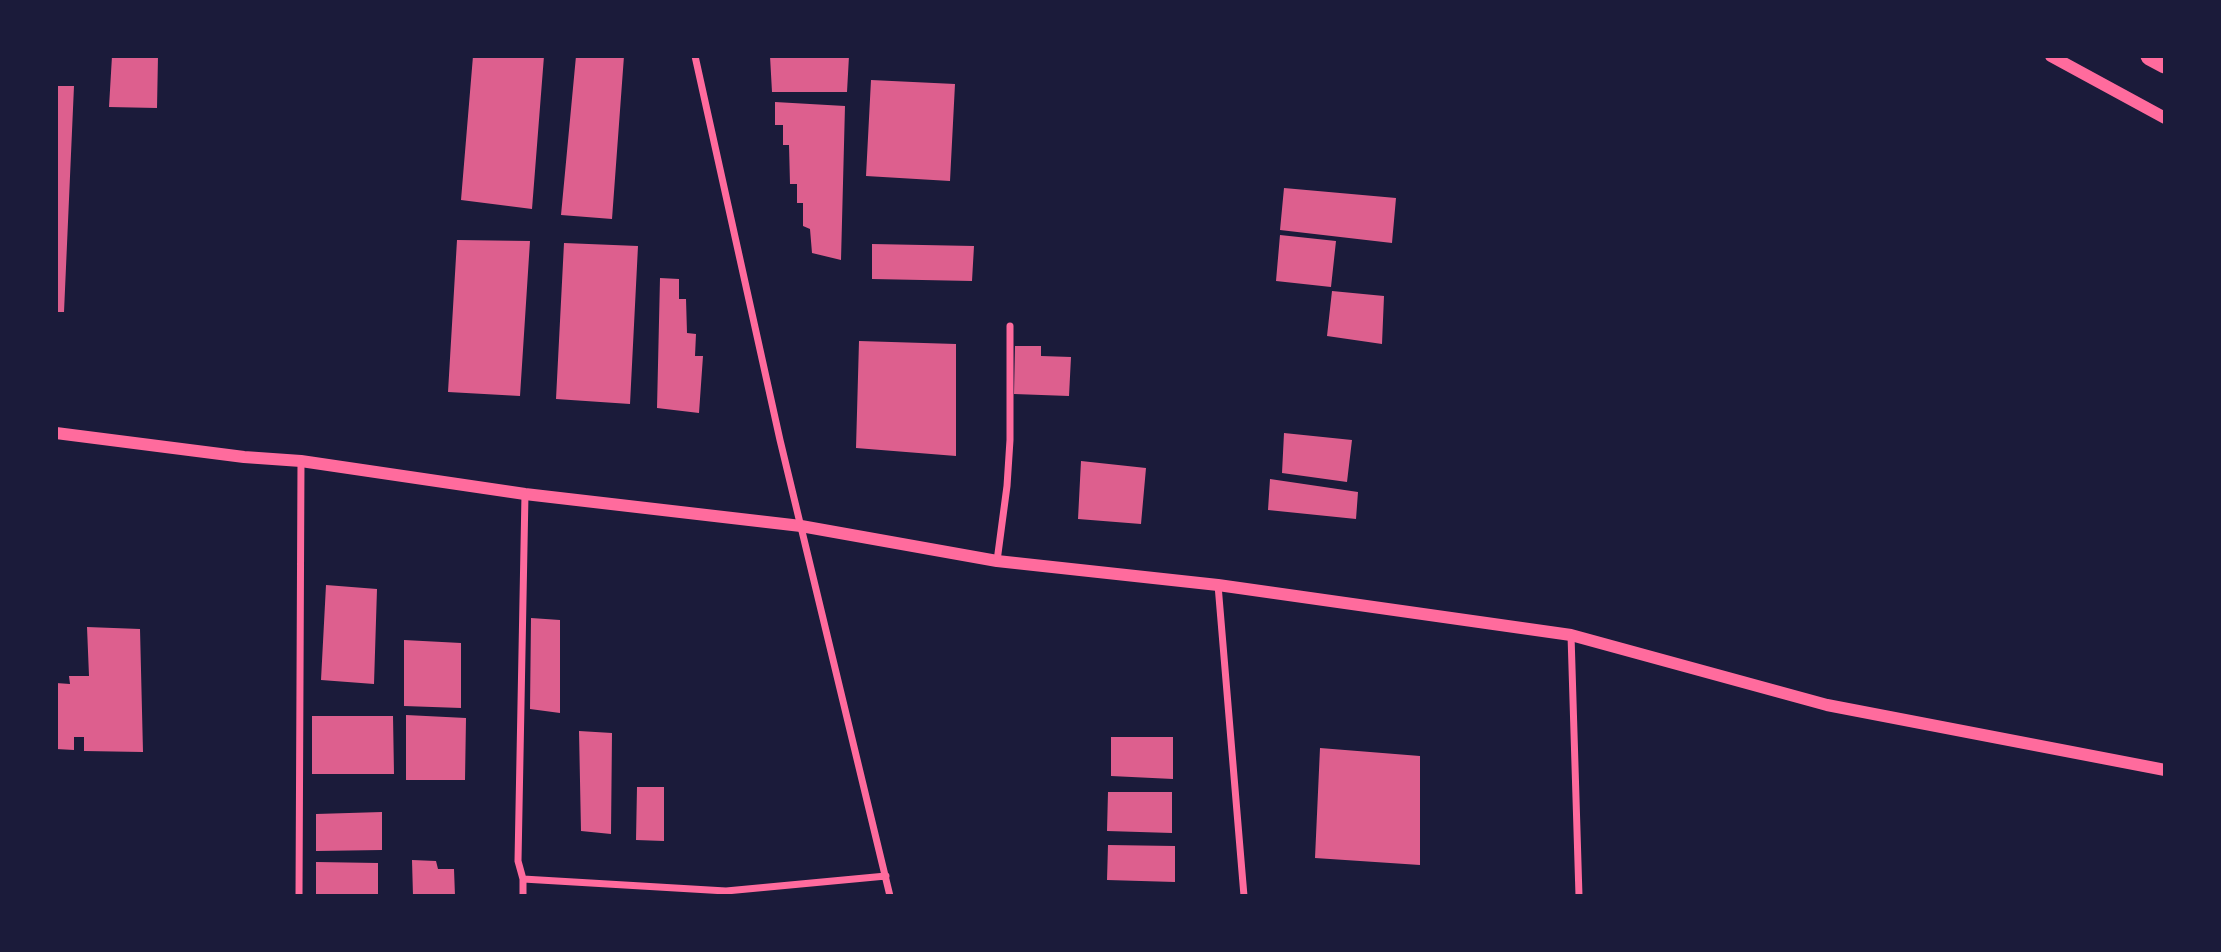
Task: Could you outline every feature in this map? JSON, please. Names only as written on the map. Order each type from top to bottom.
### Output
[{"type":"highway","points":[[2150,56],[2165,64]]},
{"type":"street","points":[[695,56],[801,526],[890,896]]},
{"type":"street","points":[[2051,56],[2165,118]]},
{"type":"street","points":[[997,561],[1010,440],[1010,326]]},
{"type":"street","points":[[56,433],[244,457],[301,461],[525,494],[801,526],[997,561],[1218,585],[1571,635],[1826,705],[2165,770]]},
{"type":"street","points":[[299,896],[301,461]]},
{"type":"street","points":[[523,896],[523,879],[518,861],[525,494]]},
{"type":"street","points":[[1218,585],[1244,896]]},
{"type":"street","points":[[1571,635],[1579,896]]},
{"type":"street","points":[[523,879],[726,891],[886,876]]},
{"type":"building","points":[[112,56],[158,56],[157,108],[109,107]]},
{"type":"building","points":[[473,56],[544,56],[532,209],[461,200]]},
{"type":"building","points":[[576,56],[624,56],[612,219],[561,215]]},
{"type":"building","points":[[770,56],[849,56],[847,92],[772,92]]},
{"type":"building","points":[[871,80],[955,84],[950,181],[866,176]]},
{"type":"building","points":[[56,86],[74,86],[64,312],[56,312]]},
{"type":"building","points":[[775,102],[845,106],[841,260],[812,253],[810,229],[803,226],[803,203],[797,203],[797,184],[790,184],[789,145],[783,145],[783,125],[775,125]]},
{"type":"building","points":[[1284,188],[1396,198],[1392,243],[1280,230]]},
{"type":"building","points":[[1280,235],[1336,241],[1331,287],[1276,281]]},
{"type":"building","points":[[457,240],[530,241],[520,396],[448,392]]},
{"type":"building","points":[[564,243],[638,246],[630,404],[556,399]]},
{"type":"building","points":[[872,244],[974,246],[972,281],[872,279]]},
{"type":"building","points":[[660,278],[679,279],[679,299],[686,299],[687,333],[696,334],[695,356],[703,356],[699,413],[657,408]]},
{"type":"building","points":[[1332,291],[1384,296],[1382,344],[1327,336]]},
{"type":"building","points":[[859,341],[956,344],[956,456],[856,448]]},
{"type":"building","points":[[1015,346],[1041,346],[1041,356],[1071,357],[1069,396],[1014,394]]},
{"type":"building","points":[[1284,433],[1352,440],[1347,482],[1282,473]]},
{"type":"building","points":[[1081,461],[1146,468],[1141,524],[1078,519]]},
{"type":"building","points":[[1270,479],[1358,492],[1356,519],[1268,510]]},
{"type":"building","points":[[326,585],[377,589],[374,684],[321,680]]},
{"type":"building","points":[[531,618],[560,620],[560,713],[530,709]]},
{"type":"building","points":[[87,627],[140,629],[143,752],[84,751],[84,737],[74,737],[74,750],[56,749],[56,683],[70,684],[69,676],[89,676]]},
{"type":"building","points":[[404,640],[461,643],[461,708],[404,706]]},
{"type":"building","points":[[406,715],[466,718],[465,780],[406,780]]},
{"type":"building","points":[[312,716],[393,716],[394,774],[312,774]]},
{"type":"building","points":[[579,731],[612,733],[611,834],[581,831]]},
{"type":"building","points":[[1111,737],[1173,737],[1173,779],[1111,776]]},
{"type":"building","points":[[1320,748],[1420,756],[1420,865],[1315,858]]},
{"type":"building","points":[[637,787],[664,787],[664,841],[636,840]]},
{"type":"building","points":[[1108,792],[1172,792],[1172,833],[1107,831]]},
{"type":"building","points":[[382,812],[382,850],[316,851],[316,814]]},
{"type":"building","points":[[1108,845],[1175,846],[1175,882],[1107,880]]},
{"type":"building","points":[[412,860],[436,861],[438,869],[454,869],[455,896],[413,896]]},
{"type":"building","points":[[316,862],[378,863],[378,896],[316,896]]}]
